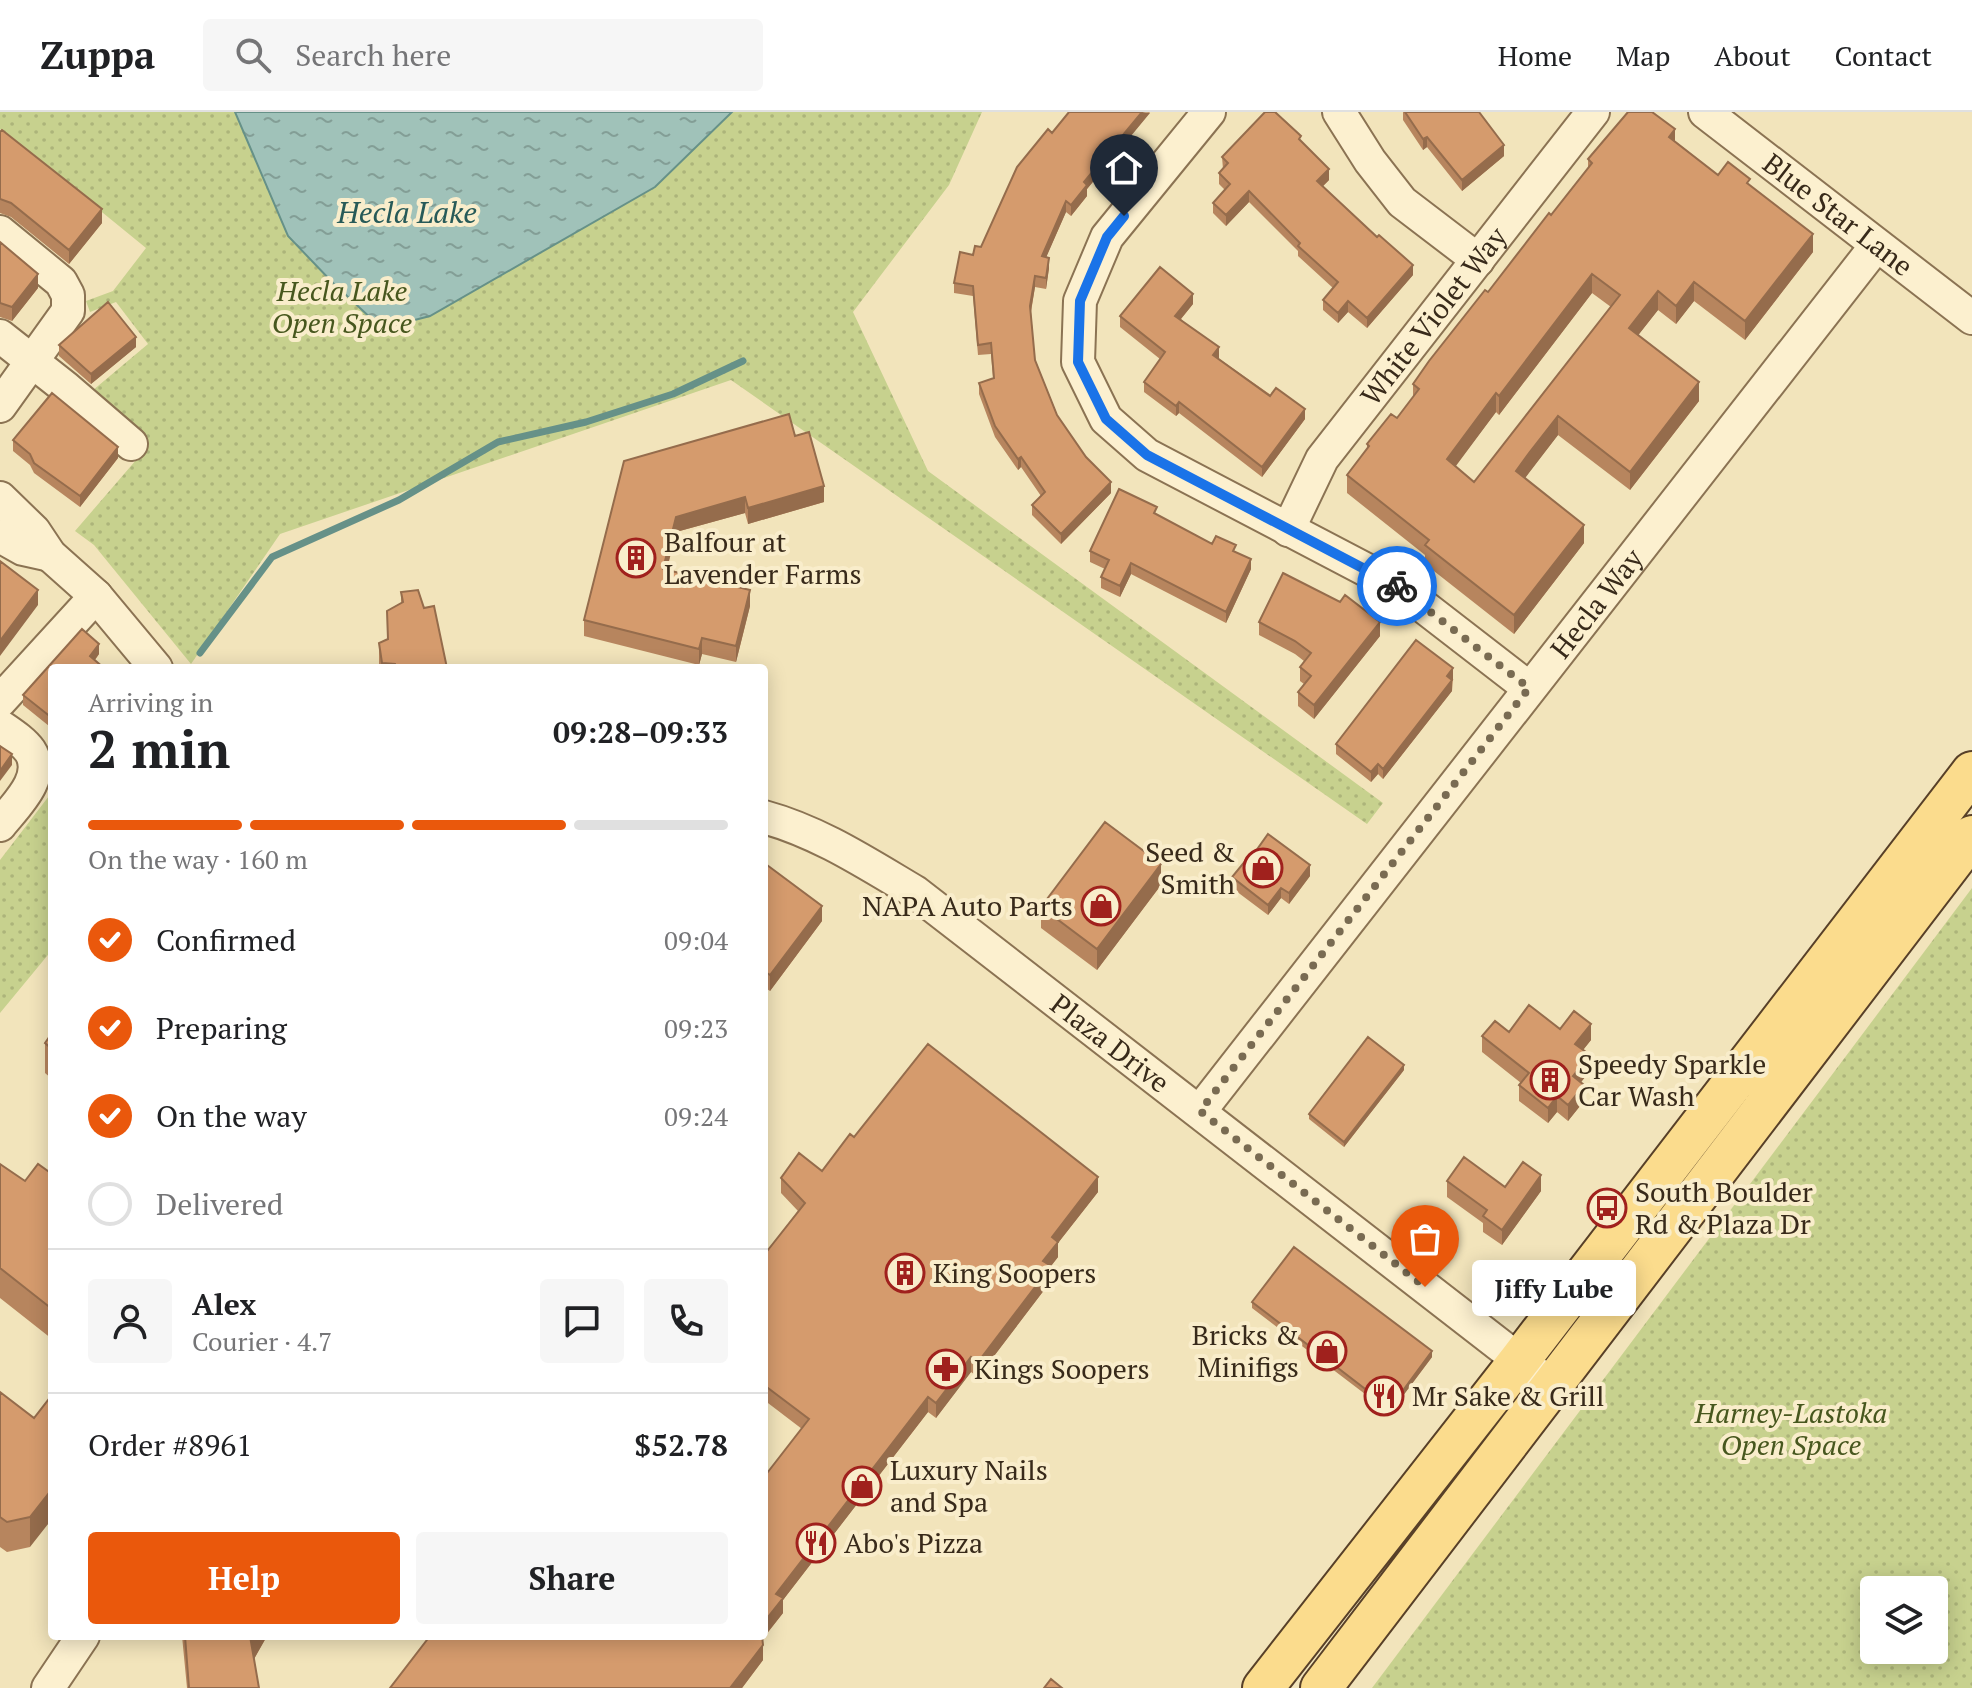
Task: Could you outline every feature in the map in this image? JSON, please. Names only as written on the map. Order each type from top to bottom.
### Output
[{"type":"main road","points":[[1263,1688],[1972,772]]},
{"type":"main road","points":[[1321,1688],[1972,836]]},
{"type":"street","points":[[1209,112],[1107,237],[1080,301],[1078,362],[1106,419],[1147,455],[1397,586],[1529,688]]},
{"type":"street","points":[[1339,112],[1370,161],[1402,202],[1478,260]]},
{"type":"street","name":"White Violet Way","points":[[1288,530],[1322,459],[1593,112]]},
{"type":"street","name":"Blue Star Lane","points":[[1705,112],[1972,318]]},
{"type":"street","points":[[0,232],[61,282],[68,295],[68,311],[1,402]]},
{"type":"street","name":"Hecla Way","points":[[1200,1111],[1876,246]]},
{"type":"street","points":[[0,336],[131,444]]},
{"type":"street","points":[[0,498],[34,531],[50,555],[96,596],[153,664]]},
{"type":"street","points":[[0,536],[23,549],[50,555]]},
{"type":"street","points":[[0,701],[96,596]]},
{"type":"street","points":[[0,726],[31,752],[34,774],[29,787],[0,825]]},
{"type":"street","name":"Plaza Drive","points":[[768,818],[789,824],[845,850],[915,892],[1552,1385]]},
{"type":"street","points":[[48,1688],[80,1640]]},
{"type":"green space","name":"Hecla Lake Open Space","points":[[0,112],[982,112],[949,185],[853,312],[928,471],[1383,803],[1367,824],[731,380],[280,534],[191,664],[94,545],[75,531],[149,445],[92,391],[148,344],[116,302],[90,312],[86,301],[113,291],[146,248],[0,129]]},
{"type":"green space","points":[[48,797],[48,955],[0,1013],[0,860]]},
{"type":"green space","name":"Harney-Lastoka Open Space","points":[[1972,888],[1972,1688],[1372,1688]]},
{"type":"water","name":"Hecla Lake","points":[[235,112],[732,112],[655,187],[430,316],[403,323],[375,322],[288,236]]},
{"type":"building","points":[[1069,112],[1142,112],[1084,182],[1087,185],[1071,205],[1066,201],[1042,256],[1049,258],[1046,278],[1035,276],[1030,306],[1035,360],[1057,415],[1086,457],[1111,482],[1061,534],[1032,505],[1045,492],[995,426],[979,383],[994,378],[991,343],[978,345],[973,286],[954,283],[960,252],[973,255],[975,246],[981,247],[1017,167],[1048,129],[1052,133]]},
{"type":"building","points":[[1265,112],[1275,112],[1329,169],[1317,181],[1377,237],[1379,235],[1413,265],[1367,318],[1348,301],[1338,313],[1323,300],[1338,282],[1298,246],[1300,243],[1249,191],[1226,215],[1213,203],[1230,184],[1219,173],[1228,163],[1222,157]]},
{"type":"building","points":[[1405,112],[1479,112],[1504,145],[1462,180],[1427,137],[1423,139]]},
{"type":"building","points":[[1628,112],[1652,112],[1675,129],[1669,137],[1718,175],[1728,162],[1750,179],[1747,183],[1813,234],[1745,321],[1694,282],[1676,306],[1658,291],[1629,328],[1699,382],[1630,472],[1558,416],[1516,471],[1584,525],[1514,615],[1425,545],[1429,540],[1347,475],[1391,414],[1397,418],[1419,389],[1413,384],[1429,361],[1592,163],[1588,159]],"holes":[[[1592,274],[1620,295],[1474,482],[1447,459]]]},
{"type":"building","points":[[2,130],[102,209],[69,250],[11,203],[0,199]]},
{"type":"building","points":[[0,242],[38,274],[12,307],[0,303]]},
{"type":"building","points":[[1160,267],[1193,294],[1175,316],[1219,347],[1213,355],[1270,396],[1276,388],[1305,409],[1262,467],[1179,402],[1176,406],[1144,382],[1165,352],[1120,316]]},
{"type":"building","points":[[108,302],[136,337],[91,374],[59,345]]},
{"type":"building","points":[[52,393],[118,447],[80,496],[34,463],[30,454],[13,440]]},
{"type":"building","name":"Balfour at Lavender Farms","points":[[789,414],[795,436],[809,432],[824,486],[748,508],[745,497],[676,517],[663,569],[750,590],[736,646],[702,638],[699,649],[584,620],[624,461]]},
{"type":"building","points":[[1119,489],[1157,507],[1154,513],[1212,544],[1216,536],[1236,545],[1233,551],[1251,559],[1226,612],[1131,563],[1120,586],[1101,577],[1109,560],[1090,551]]},
{"type":"building","points":[[0,561],[38,590],[0,641]]},
{"type":"building","points":[[1283,573],[1340,602],[1345,595],[1380,622],[1314,705],[1298,692],[1311,676],[1300,667],[1311,653],[1259,622]]},
{"type":"building","points":[[418,590],[424,608],[434,606],[446,664],[382,663],[379,643],[388,639],[387,611],[403,602],[401,592]]},
{"type":"building","points":[[82,629],[99,644],[90,656],[99,664],[51,664]]},
{"type":"building","points":[[1416,640],[1453,668],[1447,676],[1452,680],[1383,769],[1378,764],[1371,772],[1336,744]]},
{"type":"building","points":[[48,667],[48,715],[23,695]]},
{"type":"building","points":[[0,746],[12,754],[0,771]]},
{"type":"building","name":"NAPA Auto Parts","points":[[1105,822],[1161,864],[1097,949],[1041,907]]},
{"type":"building","points":[[1268,834],[1310,865],[1289,893],[1281,888],[1268,905],[1232,877],[1246,860],[1248,862]]},
{"type":"building","points":[[768,866],[822,906],[768,974]]},
{"type":"building","name":"Speedy Sparkle Car Wash","points":[[1529,1005],[1560,1029],[1574,1011],[1591,1024],[1575,1044],[1590,1055],[1573,1076],[1584,1085],[1568,1105],[1557,1096],[1548,1108],[1519,1085],[1529,1073],[1482,1036],[1495,1021],[1509,1032]]},
{"type":"building","points":[[1368,1037],[1404,1065],[1344,1142],[1309,1114]]},
{"type":"building","name":"King Soopers","points":[[928,1044],[1098,1177],[1052,1237],[1058,1242],[1043,1261],[1051,1266],[978,1362],[971,1357],[936,1403],[928,1397],[776,1594],[783,1598],[768,1617],[768,1472],[809,1419],[768,1388],[768,1250],[805,1203],[781,1178],[799,1153],[822,1171],[850,1134],[854,1137]]},
{"type":"building","points":[[1464,1157],[1505,1187],[1523,1162],[1541,1175],[1502,1230],[1483,1216],[1487,1210],[1447,1181]]},
{"type":"building","points":[[0,1164],[25,1181],[38,1164],[48,1171],[48,1306],[0,1268]]},
{"type":"building","points":[[1294,1247],[1432,1351],[1390,1408],[1252,1302]]},
{"type":"building","points":[[0,1392],[34,1418],[48,1400],[48,1494],[30,1517],[7,1522],[0,1517]]},
{"type":"building","points":[[185,1640],[251,1640],[259,1688],[189,1688]]},
{"type":"building","points":[[427,1640],[762,1640],[763,1645],[730,1688],[390,1688]]},
{"type":"building","points":[[1051,1679],[1062,1688],[1044,1688]]},
{"type":"waterway","points":[[200,653],[272,557],[399,500],[498,442],[586,422],[673,394],[743,361]]},
{"type":"way so far","points":[[1397,586],[1529,688],[1200,1111],[1425,1287]]},
{"type":"place","name":"Balfour at Lavender Farms","points":[[636,558]]},
{"type":"place","name":"Seed & Smith","points":[[1263,868]]},
{"type":"place","name":"NAPA Auto Parts","points":[[1101,906]]},
{"type":"place","name":"Speedy Sparkle Car Wash","points":[[1550,1080]]},
{"type":"place","name":"South Boulder Rd & Plaza Dr","points":[[1607,1208]]},
{"type":"place","name":"King Soopers","points":[[905,1273]]},
{"type":"place","name":"Jiffy Lube","points":[[1425,1287]]},
{"type":"place","name":"Bricks & Minifigs","points":[[1327,1351]]},
{"type":"place","name":"Kings Soopers","points":[[946,1369]]},
{"type":"place","name":"Mr Sake & Grill","points":[[1384,1396]]},
{"type":"place","name":"Luxury Nails and Spa","points":[[862,1486]]},
{"type":"place","name":"Abo's Pizza","points":[[816,1543]]},
{"type":"route","points":[[1124,216],[1107,237],[1080,301],[1078,362],[1106,419],[1147,455],[1397,586]]}]
